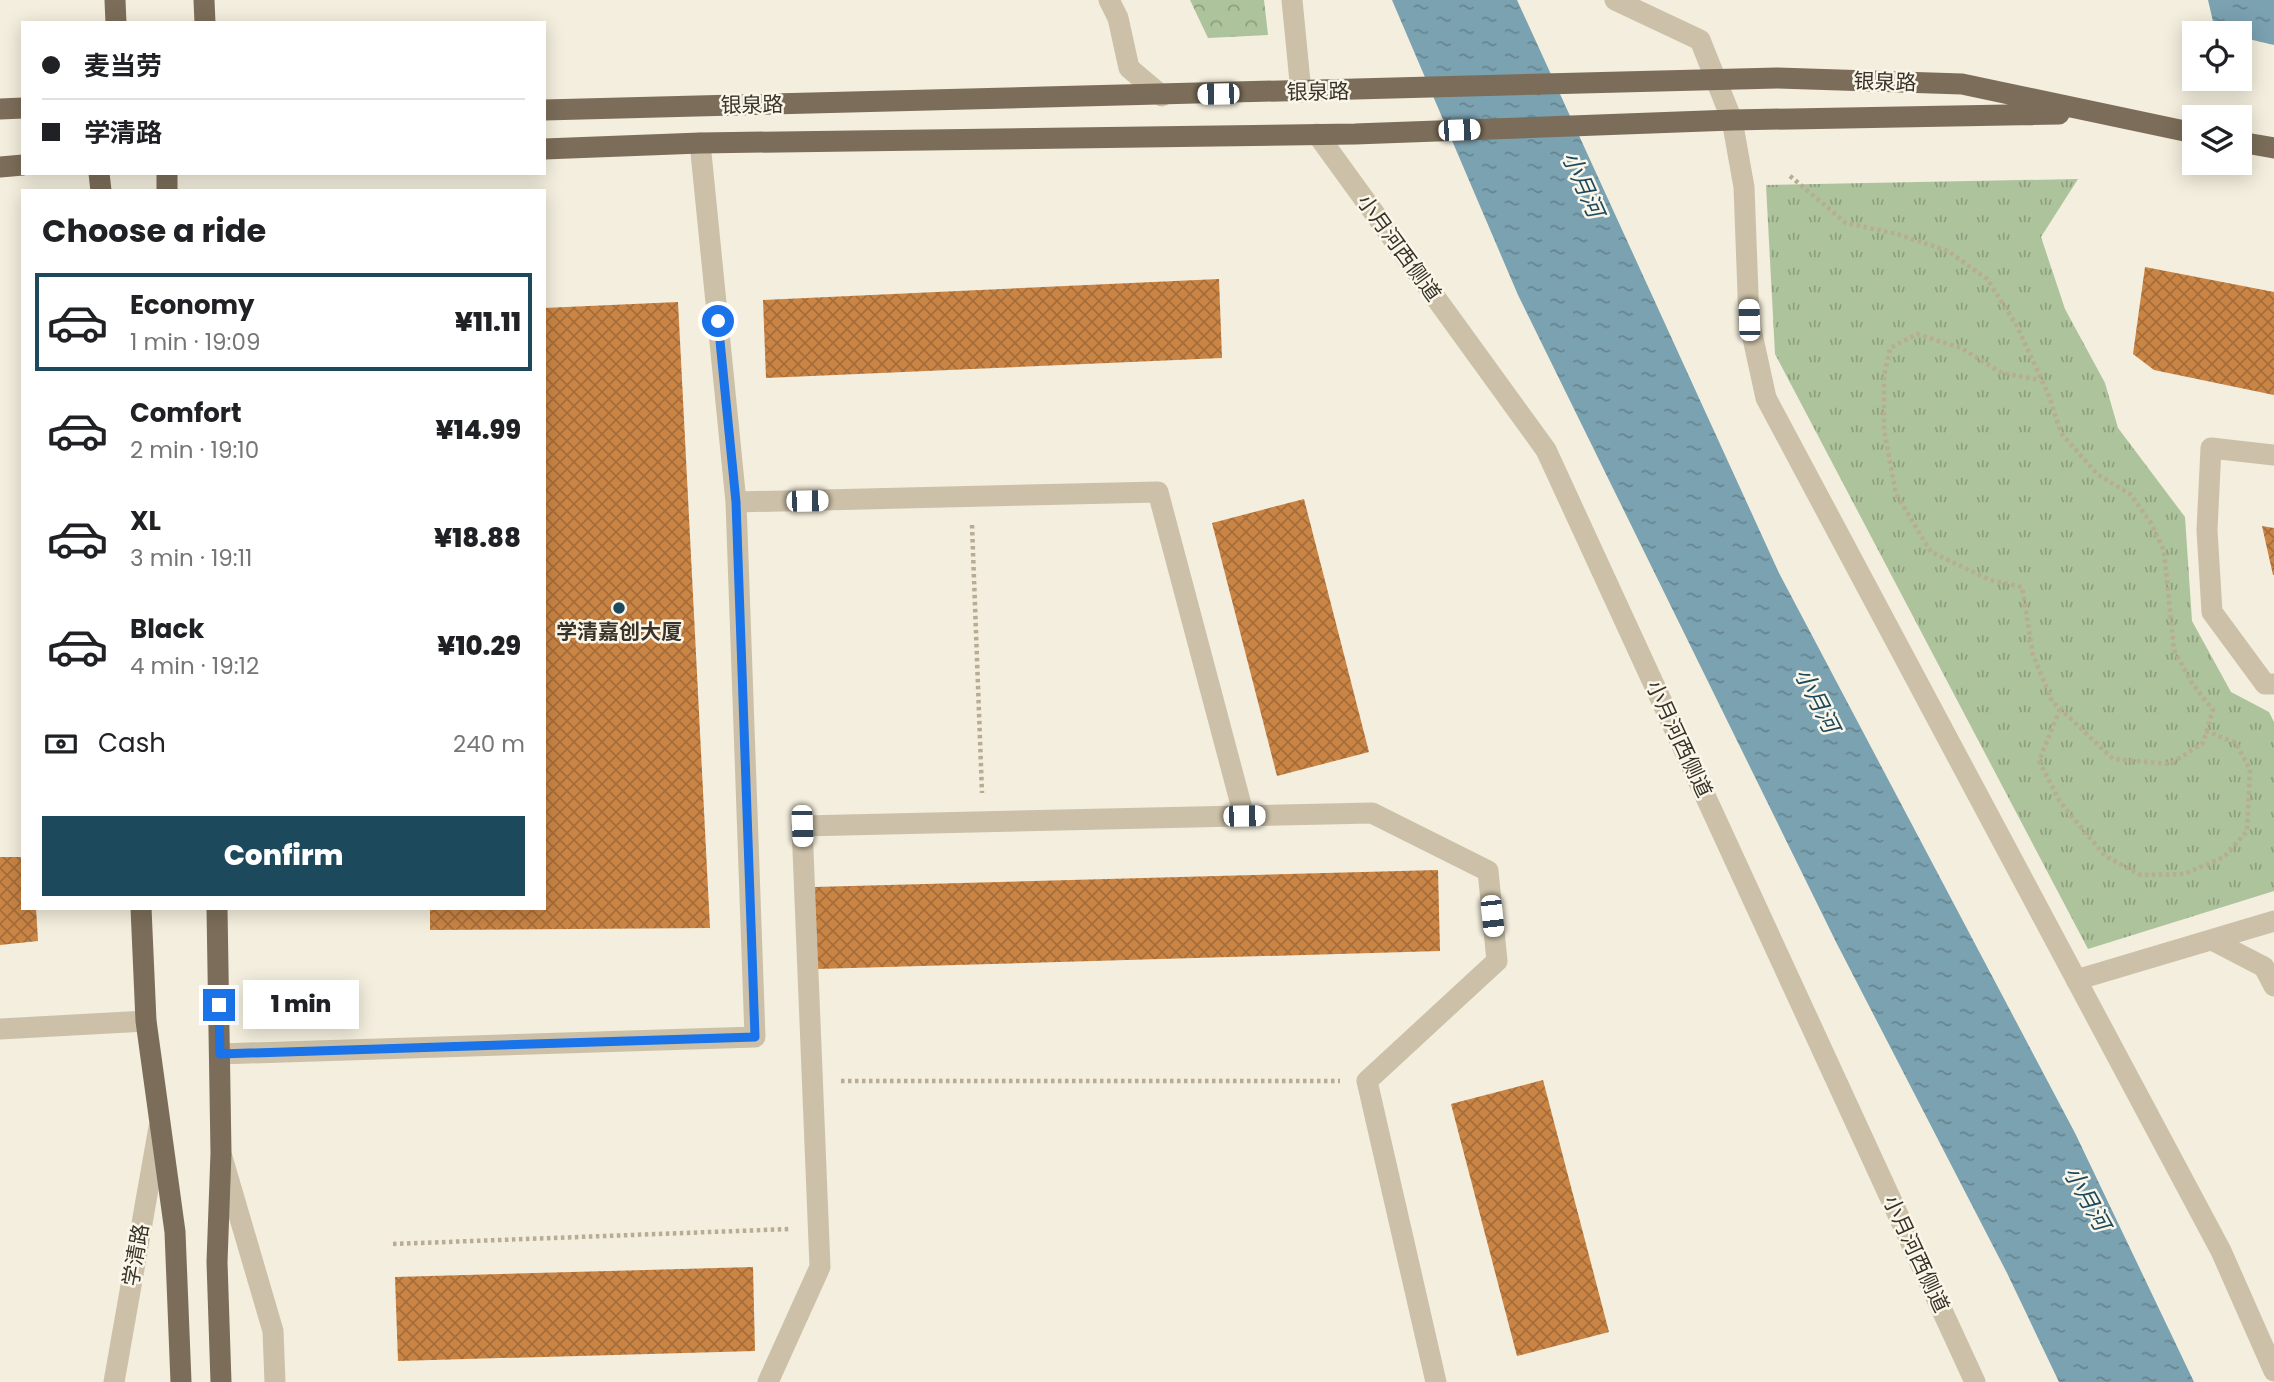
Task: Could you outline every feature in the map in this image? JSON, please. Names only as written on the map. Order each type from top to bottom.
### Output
[{"type":"main road","points":[[115,0],[116,21]]},
{"type":"main road","points":[[204,0],[205,21]]},
{"type":"main road","name":"银泉路","points":[[546,110],[1777,78],[1962,84],[2182,131]]},
{"type":"main road","points":[[0,109],[21,108]]},
{"type":"main road","name":"银泉路","points":[[546,149],[700,143],[1355,134],[1693,121],[2089,113]]},
{"type":"main road","points":[[2252,144],[2274,148]]},
{"type":"main road","points":[[0,167],[21,166]]},
{"type":"main road","name":"学清路","points":[[141,910],[146,1021],[175,1232],[181,1382]]},
{"type":"main road","points":[[217,910],[221,1153],[217,1262],[221,1382]]},
{"type":"street","points":[[1110,0],[1118,18],[1129,68],[1162,96]]},
{"type":"street","points":[[1292,0],[1301,92]]},
{"type":"street","points":[[1615,0],[1700,40],[1732,120],[1744,187],[1749,320],[1766,398],[2221,1251],[2274,1371]]},
{"type":"street","name":"小月河西侧道","points":[[1317,134],[1546,450],[1975,1382]]},
{"type":"street","points":[[220,1054],[755,1037],[736,502],[700,143]]},
{"type":"street","points":[[2274,455],[2211,448],[2207,530],[2212,612],[2265,684],[2274,684]]},
{"type":"street","points":[[736,502],[1158,492],[1244,816]]},
{"type":"street","points":[[768,1382],[820,1266],[802,826],[1372,813],[1488,871],[1497,961],[1367,1081],[1436,1382]]},
{"type":"street","points":[[2076,980],[2274,921]]},
{"type":"street","points":[[2212,940],[2264,967],[2274,986]]},
{"type":"street","points":[[0,1029],[146,1021]]},
{"type":"street","name":"学清路","points":[[114,1382],[159,1127]]},
{"type":"street","points":[[221,1153],[273,1331],[275,1382]]},
{"type":"path","points":[[1790,176],[1846,223],[1897,234],[1948,251],[1987,279],[2017,327],[2040,380],[2061,433],[2097,474],[2130,494],[2151,523],[2164,551],[2174,650],[2192,684],[2213,710],[2203,743],[2170,764],[2113,760],[2060,709],[2052,701],[2033,655],[2022,587],[1990,580],[1931,552],[1896,494],[1884,430],[1884,376],[1891,348],[1917,334],[1961,348],[2002,373],[2040,380]]},
{"type":"path","points":[[971,496],[983,822]]},
{"type":"path","points":[[2060,709],[2039,761],[2060,802],[2105,856],[2141,875],[2184,874],[2224,857],[2247,831],[2250,770],[2236,743],[2206,731]]},
{"type":"path","points":[[813,1082],[1367,1081]]},
{"type":"path","points":[[393,1244],[818,1228]]},
{"type":"green space","points":[[1190,0],[1264,0],[1268,35],[1208,38]]},
{"type":"green space","points":[[2078,179],[2041,237],[2065,309],[2105,383],[2118,428],[2185,517],[2192,621],[2231,692],[2269,712],[2274,722],[2274,891],[2088,949],[1775,354],[1766,185]]},
{"type":"water","name":"小月河","points":[[1392,0],[1517,0],[1779,573],[2075,1133],[2194,1382],[2059,1382],[2007,1273],[1836,942],[1518,295]]},
{"type":"water","points":[[2208,0],[2274,0],[2274,45],[2252,40],[2252,21],[2213,21]]},
{"type":"building","points":[[2145,267],[2274,292],[2274,395],[2154,370],[2133,354]]},
{"type":"building","points":[[1219,279],[1222,358],[766,378],[763,300]]},
{"type":"building","name":"学清嘉创大厦","points":[[678,302],[710,928],[430,930],[430,910],[546,910],[546,308]]},
{"type":"building","points":[[1304,499],[1369,752],[1277,776],[1212,523]]},
{"type":"building","points":[[2262,526],[2274,528],[2274,575],[2273,575]]},
{"type":"building","points":[[0,857],[21,857],[21,910],[36,910],[38,941],[0,945]]},
{"type":"building","points":[[1438,870],[1440,951],[816,969],[814,887]]},
{"type":"building","points":[[1543,1080],[1609,1332],[1517,1356],[1451,1104]]},
{"type":"building","points":[[753,1267],[755,1351],[398,1361],[395,1277]]},
{"type":"place","name":"学清嘉创大厦","points":[[619,608]]},
{"type":"route","points":[[219,1005],[220,1054],[755,1037],[736,502],[718,321]]}]
